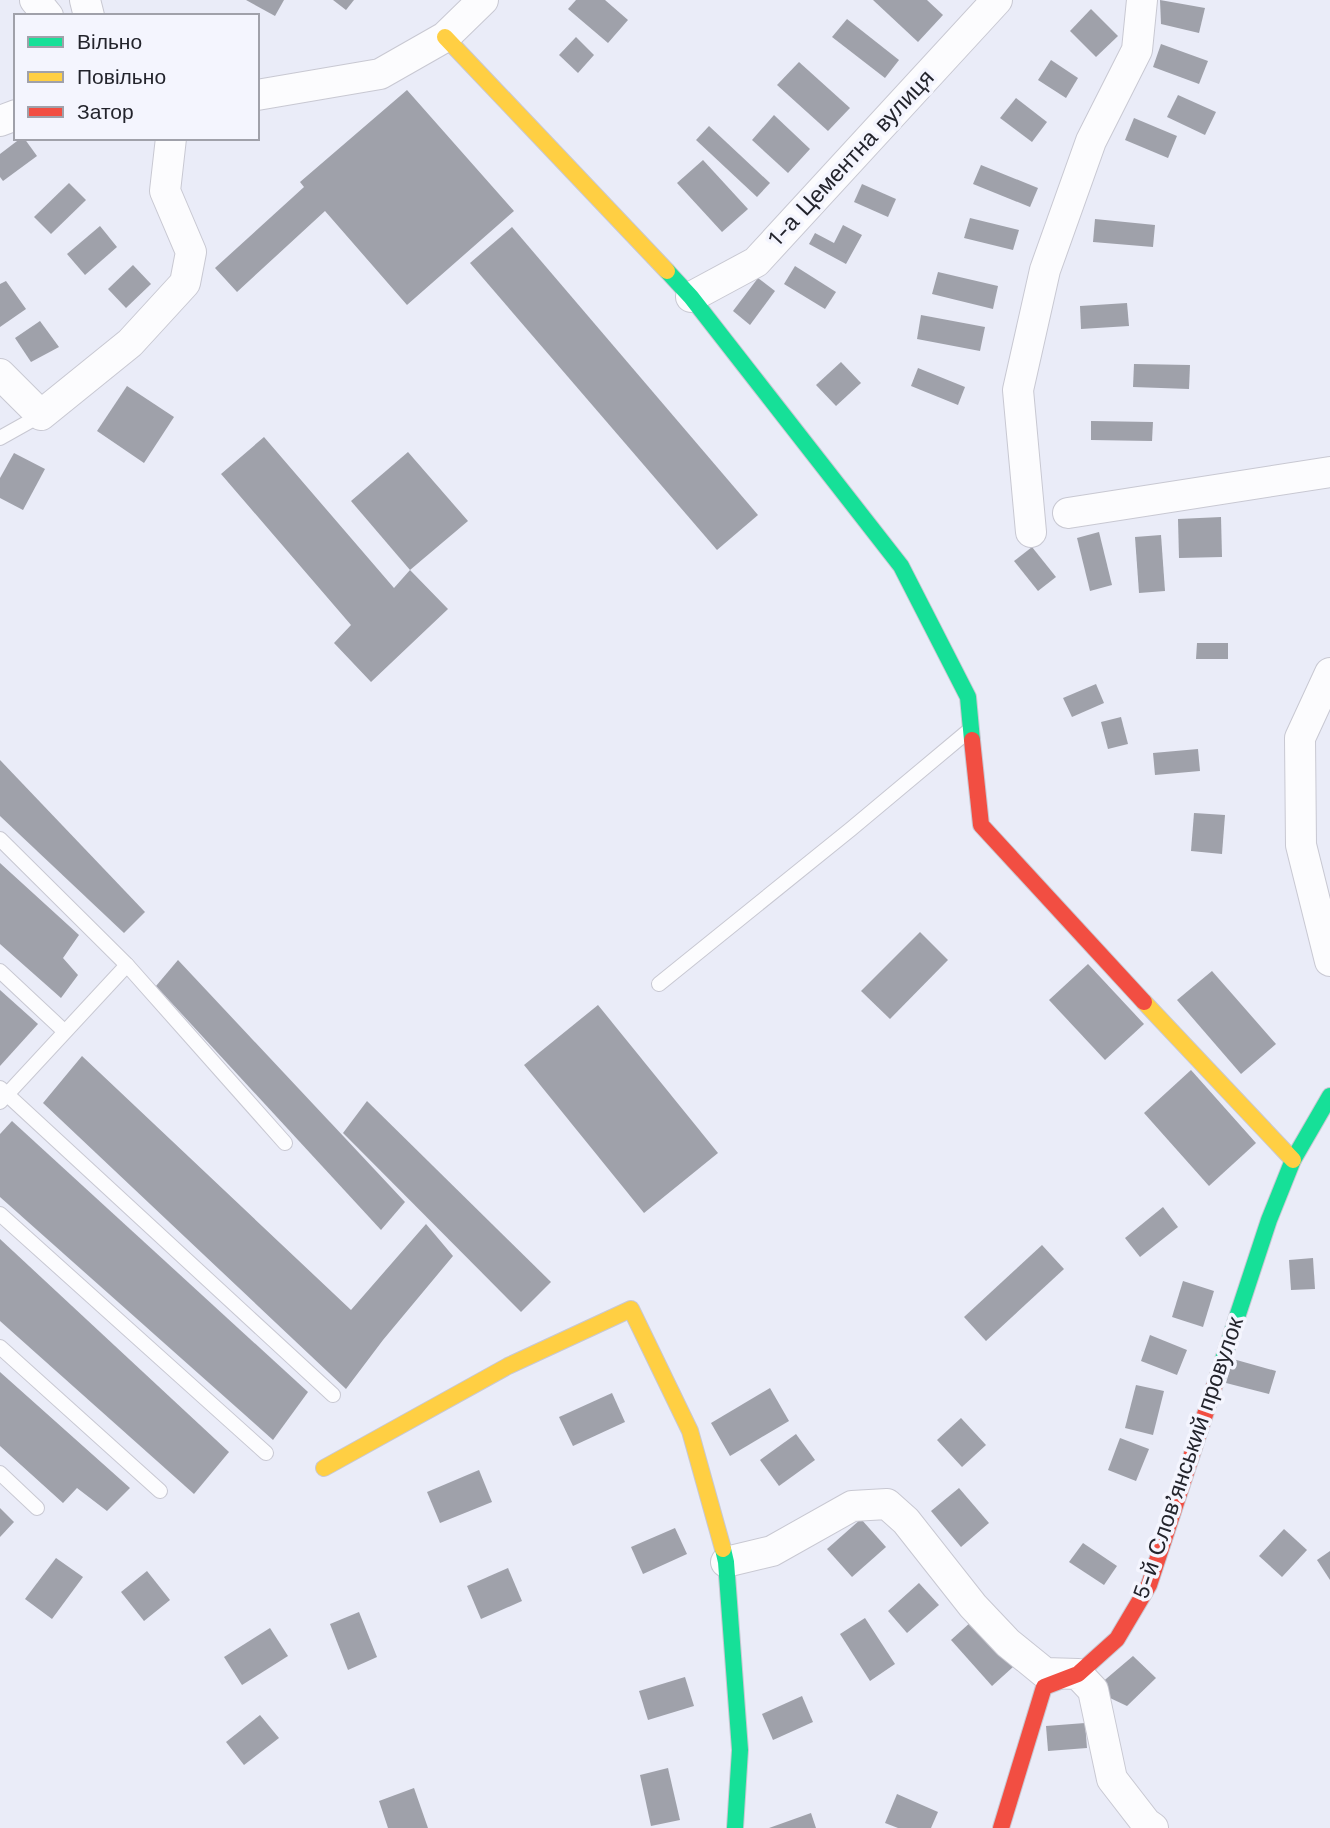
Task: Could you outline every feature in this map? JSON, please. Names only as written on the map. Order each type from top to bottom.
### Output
[{"type":"street","points":[[35,0],[46,14]]},
{"type":"street","points":[[259,95],[380,74],[446,37],[483,0]]},
{"type":"street","name":"1-а Цементна вулиця","points":[[691,297],[756,262],[997,0]]},
{"type":"street","points":[[1031,532],[1018,390],[1045,270],[1091,141],[1137,50],[1142,0]]},
{"type":"street","points":[[446,37],[691,297],[901,566],[968,698],[981,824],[1108,964],[1293,1160]]},
{"type":"street","points":[[0,374],[41,415],[130,344],[185,283],[191,252],[165,191],[171,140]]},
{"type":"street","points":[[1068,513],[1330,472]]},
{"type":"street","points":[[1330,673],[1300,738],[1301,845],[1330,961]]},
{"type":"street","name":"5-й Слов’янський провулок","points":[[1001,1828],[1044,1687],[1079,1674],[1117,1639],[1149,1584],[1269,1220],[1293,1160],[1330,1096]]},
{"type":"street","points":[[324,1468],[508,1366],[631,1309],[690,1431],[726,1562],[740,1750],[735,1828]]},
{"type":"street","points":[[726,1562],[772,1551],[852,1506],[887,1503],[906,1521],[973,1606],[1009,1643],[1045,1673],[1079,1674],[1093,1690],[1112,1779],[1146,1823],[1153,1828]]},
{"type":"lane","points":[[0,438],[41,415]]},
{"type":"lane","points":[[659,984],[971,729]]},
{"type":"lane","points":[[0,839],[127,965],[285,1143]]},
{"type":"lane","points":[[127,965],[2,1095],[333,1395]]},
{"type":"lane","points":[[0,971],[64,1031]]},
{"type":"lane","points":[[0,1214],[266,1454]]},
{"type":"lane","points":[[0,1347],[160,1491]]},
{"type":"lane","points":[[0,1473],[37,1508]]},
{"type":"building","points":[[246,0],[284,0],[275,16]]},
{"type":"building","points":[[333,0],[354,0],[346,10]]},
{"type":"building","points":[[576,0],[605,0],[628,20],[608,43],[568,9]]},
{"type":"building","points":[[873,0],[927,0],[943,15],[918,42]]},
{"type":"building","points":[[1160,0],[1205,8],[1199,33],[1161,24]]},
{"type":"building","points":[[1091,9],[1118,36],[1096,57],[1070,31]]},
{"type":"building","points":[[847,19],[899,60],[885,78],[832,37]]},
{"type":"building","points":[[576,37],[594,55],[578,73],[559,55]]},
{"type":"building","points":[[1161,44],[1208,61],[1199,84],[1153,67]]},
{"type":"building","points":[[1051,60],[1078,78],[1066,98],[1038,80]]},
{"type":"building","points":[[799,62],[850,108],[828,131],[777,85]]},
{"type":"building","points":[[407,90],[514,211],[407,305],[325,211],[237,292],[215,268],[304,187],[300,182]]},
{"type":"building","points":[[1178,95],[1216,112],[1205,135],[1167,117]]},
{"type":"building","points":[[1016,98],[1047,122],[1032,142],[1000,118]]},
{"type":"building","points":[[774,115],[810,149],[788,173],[752,140]]},
{"type":"building","points":[[1134,118],[1177,136],[1168,158],[1125,140]]},
{"type":"building","points":[[709,126],[770,183],[757,197],[696,140]]},
{"type":"building","points":[[18,140],[25,140],[37,156],[3,181],[0,177],[0,154]]},
{"type":"building","points":[[703,160],[748,209],[722,232],[677,183]]},
{"type":"building","points":[[981,165],[1038,188],[1030,207],[973,184]]},
{"type":"building","points":[[69,183],[86,200],[51,234],[34,217]]},
{"type":"building","points":[[862,184],[896,199],[888,217],[854,202]]},
{"type":"building","points":[[970,218],[1019,230],[1013,250],[964,238]]},
{"type":"building","points":[[1095,219],[1155,225],[1153,247],[1093,242]]},
{"type":"building","points":[[843,225],[862,235],[846,264],[809,244],[815,233],[834,243]]},
{"type":"building","points":[[100,226],[117,247],[85,275],[67,254]]},
{"type":"building","points":[[512,227],[758,515],[717,550],[470,263]]},
{"type":"building","points":[[133,265],[151,284],[126,308],[108,289]]},
{"type":"building","points":[[795,266],[836,292],[825,309],[784,284]]},
{"type":"building","points":[[938,272],[998,286],[993,309],[932,294]]},
{"type":"building","points":[[758,278],[775,291],[750,325],[733,311]]},
{"type":"building","points":[[6,281],[26,309],[0,327],[0,284]]},
{"type":"building","points":[[1127,303],[1129,326],[1081,329],[1080,306]]},
{"type":"building","points":[[921,315],[985,327],[980,351],[917,339]]},
{"type":"building","points":[[40,321],[59,347],[31,362],[15,338]]},
{"type":"building","points":[[841,362],[861,383],[836,406],[816,385]]},
{"type":"building","points":[[1134,364],[1190,365],[1189,389],[1133,387]]},
{"type":"building","points":[[918,368],[965,387],[958,405],[911,386]]},
{"type":"building","points":[[127,386],[174,417],[144,463],[97,431]]},
{"type":"building","points":[[1091,421],[1153,422],[1152,441],[1091,440]]},
{"type":"building","points":[[264,437],[394,588],[410,570],[448,609],[371,682],[334,643],[351,625],[221,474]]},
{"type":"building","points":[[408,452],[468,521],[410,570],[351,501]]},
{"type":"building","points":[[14,453],[45,469],[23,510],[0,498],[0,478]]},
{"type":"building","points":[[1221,517],[1222,557],[1179,558],[1178,519]]},
{"type":"building","points":[[1099,532],[1112,585],[1090,591],[1077,538]]},
{"type":"building","points":[[1161,535],[1165,591],[1139,593],[1135,537]]},
{"type":"building","points":[[1032,547],[1056,577],[1038,591],[1014,561]]},
{"type":"building","points":[[1197,643],[1228,643],[1228,659],[1196,659]]},
{"type":"building","points":[[1096,684],[1104,703],[1072,717],[1063,698]]},
{"type":"building","points":[[1121,717],[1128,744],[1108,749],[1101,722]]},
{"type":"building","points":[[1198,749],[1200,771],[1155,775],[1153,753]]},
{"type":"building","points":[[0,760],[145,912],[124,933],[0,816]]},
{"type":"building","points":[[1194,813],[1225,815],[1222,854],[1191,851]]},
{"type":"building","points":[[0,863],[79,935],[63,958],[78,975],[61,998],[0,944]]},
{"type":"building","points":[[920,932],[948,960],[890,1019],[861,991]]},
{"type":"building","points":[[178,960],[405,1202],[381,1230],[156,986]]},
{"type":"building","points":[[1088,964],[1144,1024],[1105,1060],[1049,1000]]},
{"type":"building","points":[[1212,971],[1276,1044],[1241,1074],[1177,1000]]},
{"type":"building","points":[[0,990],[38,1024],[0,1066]]},
{"type":"building","points":[[598,1005],[718,1153],[644,1213],[524,1065]]},
{"type":"building","points":[[82,1056],[351,1310],[426,1224],[453,1256],[346,1389],[43,1103]]},
{"type":"building","points":[[1191,1070],[1256,1143],[1209,1186],[1144,1113]]},
{"type":"building","points":[[367,1101],[551,1282],[521,1312],[343,1133]]},
{"type":"building","points":[[12,1121],[308,1392],[273,1440],[0,1197],[0,1134]]},
{"type":"building","points":[[1163,1207],[1178,1227],[1140,1257],[1125,1238]]},
{"type":"building","points":[[0,1239],[229,1452],[194,1494],[0,1321]]},
{"type":"building","points":[[1042,1245],[1064,1269],[986,1341],[964,1317]]},
{"type":"building","points":[[1313,1258],[1315,1289],[1291,1290],[1289,1260]]},
{"type":"building","points":[[1183,1281],[1214,1291],[1203,1327],[1172,1317]]},
{"type":"building","points":[[1150,1335],[1187,1350],[1177,1375],[1141,1361]]},
{"type":"building","points":[[1233,1359],[1276,1371],[1269,1394],[1226,1383]]},
{"type":"building","points":[[0,1372],[130,1488],[107,1511],[77,1488],[63,1503],[0,1446]]},
{"type":"building","points":[[1136,1385],[1164,1391],[1153,1435],[1125,1428]]},
{"type":"building","points":[[770,1388],[789,1421],[730,1456],[711,1423]]},
{"type":"building","points":[[612,1393],[625,1422],[573,1446],[559,1417]]},
{"type":"building","points":[[961,1418],[986,1445],[962,1467],[937,1440]]},
{"type":"building","points":[[796,1434],[815,1460],[779,1486],[760,1460]]},
{"type":"building","points":[[1120,1438],[1149,1449],[1136,1481],[1108,1470]]},
{"type":"building","points":[[479,1470],[492,1502],[440,1523],[427,1492]]},
{"type":"building","points":[[959,1488],[989,1523],[961,1547],[931,1511]]},
{"type":"building","points":[[0,1508],[14,1522],[0,1537]]},
{"type":"building","points":[[861,1519],[886,1547],[852,1577],[827,1549]]},
{"type":"building","points":[[675,1528],[687,1554],[643,1574],[631,1547]]},
{"type":"building","points":[[1284,1529],[1307,1550],[1282,1577],[1259,1556]]},
{"type":"building","points":[[1083,1543],[1117,1566],[1104,1585],[1069,1562]]},
{"type":"building","points":[[1330,1551],[1330,1580],[1317,1560]]},
{"type":"building","points":[[56,1558],[83,1577],[52,1619],[25,1599]]},
{"type":"building","points":[[508,1568],[522,1601],[481,1619],[467,1586]]},
{"type":"building","points":[[147,1571],[170,1600],[144,1621],[121,1592]]},
{"type":"building","points":[[919,1583],[939,1605],[907,1633],[888,1611]]},
{"type":"building","points":[[359,1612],[377,1657],[348,1670],[330,1624]]},
{"type":"building","points":[[865,1618],[895,1664],[870,1681],[840,1634]]},
{"type":"building","points":[[972,1621],[1013,1667],[992,1686],[951,1640]]},
{"type":"building","points":[[270,1628],[288,1656],[242,1685],[224,1657]]},
{"type":"building","points":[[1133,1656],[1156,1678],[1127,1706],[1093,1690]]},
{"type":"building","points":[[685,1677],[694,1706],[648,1720],[639,1691]]},
{"type":"building","points":[[802,1696],[813,1722],[773,1740],[762,1714]]},
{"type":"building","points":[[260,1715],[279,1738],[244,1765],[226,1742]]},
{"type":"building","points":[[1085,1723],[1087,1748],[1048,1751],[1046,1726]]},
{"type":"building","points":[[668,1768],[680,1820],[651,1826],[640,1775]]},
{"type":"building","points":[[414,1788],[428,1828],[388,1828],[379,1801]]},
{"type":"building","points":[[897,1794],[938,1812],[931,1828],[898,1828],[885,1823]]},
{"type":"building","points":[[811,1813],[816,1828],[769,1828]]},
{"type":"traffic: fast","points":[[667,271],[691,297],[901,566],[968,697],[972,740]]},
{"type":"traffic: fast","points":[[1217,1378],[1269,1220],[1293,1160],[1330,1096]]},
{"type":"traffic: fast","points":[[723,1549],[740,1750],[735,1828]]},
{"type":"traffic: slow","points":[[445,37],[667,271]]},
{"type":"traffic: slow","points":[[1144,1002],[1293,1160]]},
{"type":"traffic: slow","points":[[324,1468],[508,1366],[631,1309],[690,1431],[723,1549]]},
{"type":"traffic: jam","points":[[972,740],[981,825],[1144,1002]]},
{"type":"traffic: jam","points":[[1001,1828],[1044,1687],[1078,1674],[1117,1639],[1149,1585],[1217,1378]]}]
